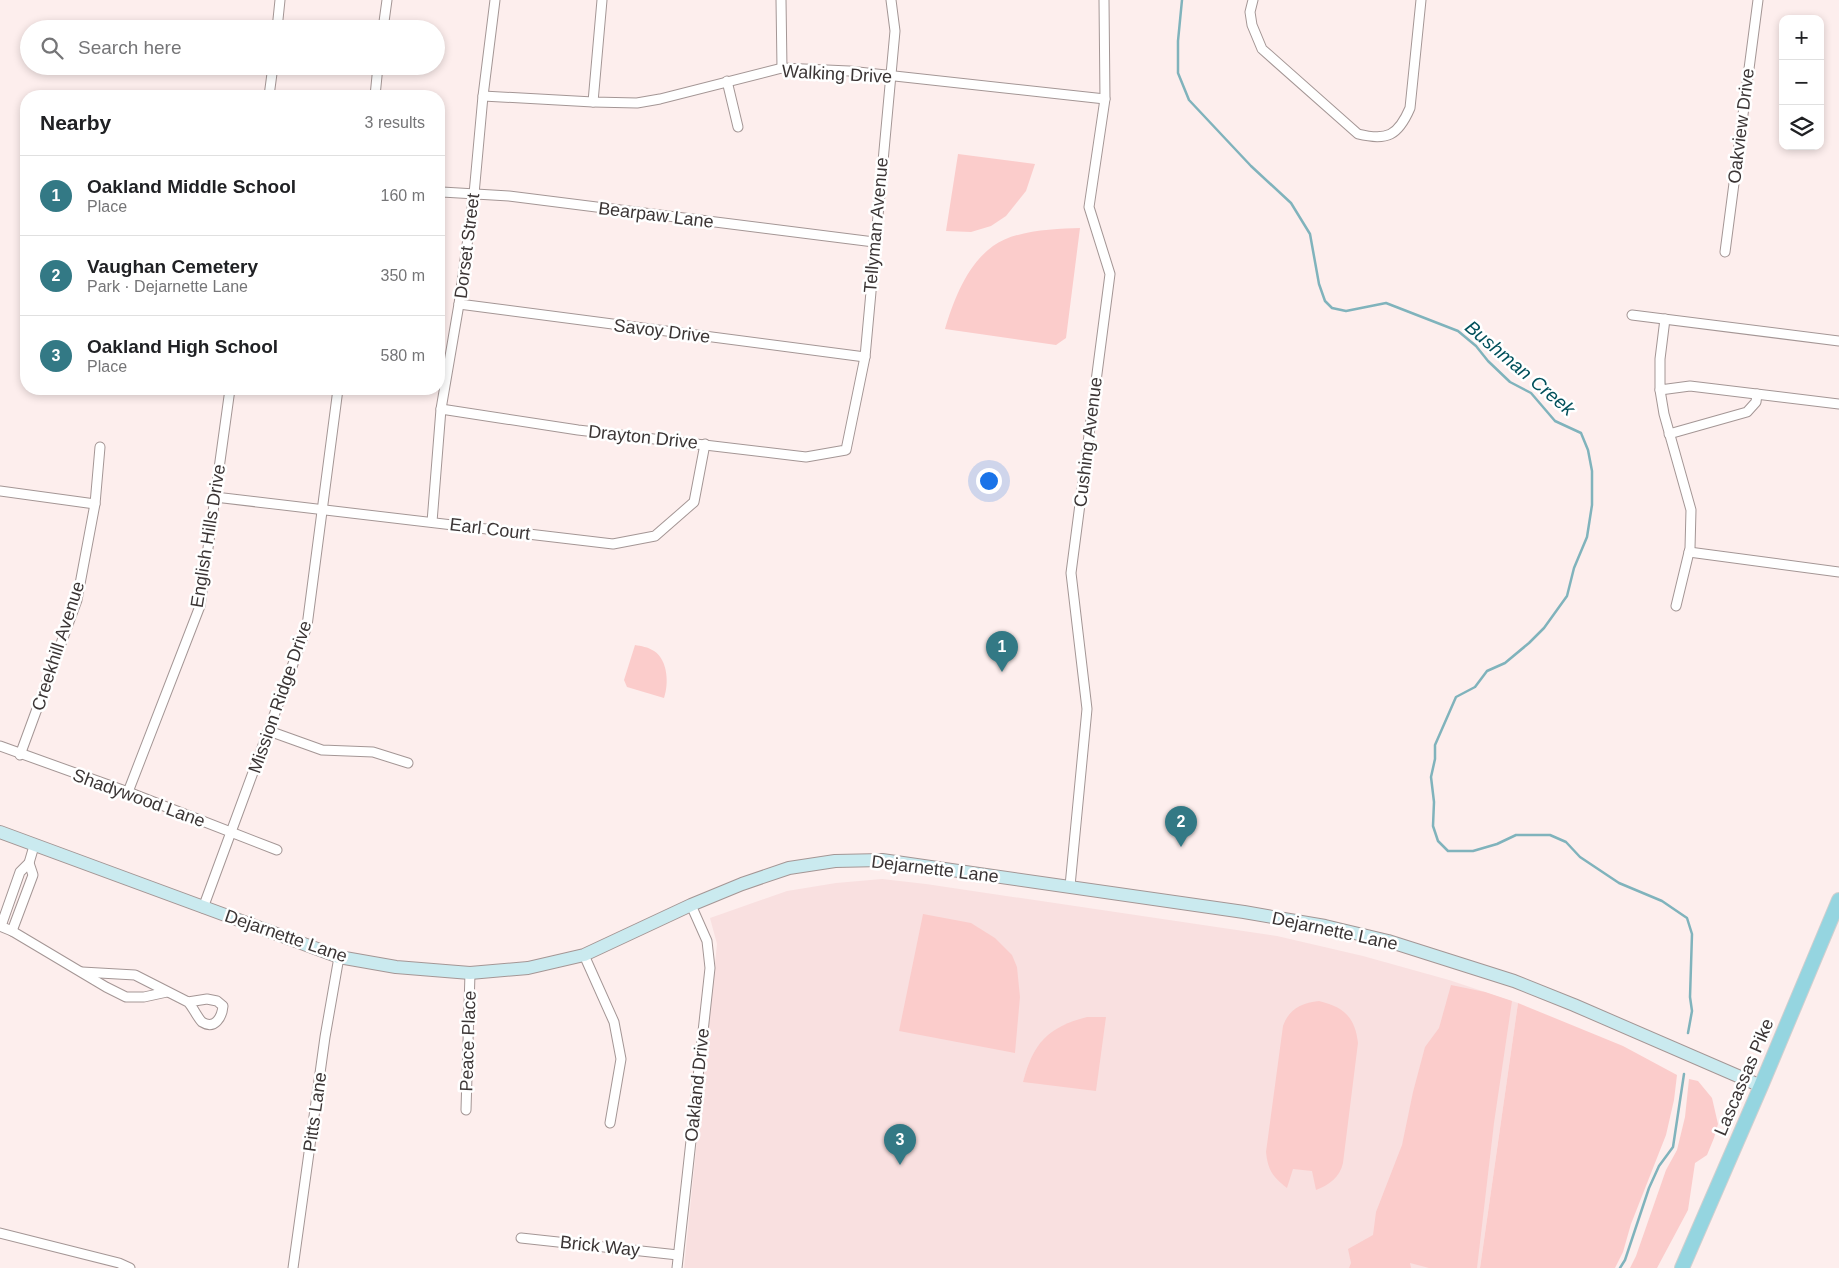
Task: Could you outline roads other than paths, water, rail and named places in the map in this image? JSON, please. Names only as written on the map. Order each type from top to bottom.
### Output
[{"type":"main road","name":"Dejarnette Lane","points":[[0,832],[339,957],[396,967],[470,973],[528,968],[584,955],[691,905],[742,884],[789,868],[834,861],[882,860],[1070,886],[1325,926],[1388,941],[1514,981],[1761,1086]]},
{"type":"main road","name":"Lascassas Pike","points":[[1682,1268],[1839,900]]},
{"type":"street","points":[[278,20],[280,0]]},
{"type":"street","points":[[384,20],[387,0]]},
{"type":"street","name":"Dorset Street","points":[[445,381],[459,304],[474,194],[483,96],[495,0]]},
{"type":"street","points":[[593,102],[602,0]]},
{"type":"street","points":[[781,0],[782,68]]},
{"type":"street","name":"Tellyman Avenue","points":[[846,450],[865,357],[874,242],[895,31],[891,0]]},
{"type":"street","name":"Cushing Avenue","points":[[1070,886],[1087,709],[1071,573],[1110,274],[1089,207],[1105,99],[1104,0]]},
{"type":"street","points":[[1253,0],[1250,12],[1252,25],[1262,49],[1358,134],[1378,137],[1389,136],[1398,130],[1405,121],[1410,108],[1421,0]]},
{"type":"street","name":"Oakview Drive","points":[[1725,252],[1758,0]]},
{"type":"street","name":"Walking Drive","points":[[483,96],[593,102],[637,102],[782,68],[849,71],[1105,99]]},
{"type":"street","points":[[270,90],[272,75]]},
{"type":"street","points":[[375,90],[377,75]]},
{"type":"street","points":[[726,81],[738,127]]},
{"type":"street","name":"Bearpaw Lane","points":[[445,192],[509,196],[874,242]]},
{"type":"street","name":"Savoy Drive","points":[[459,304],[865,357]]},
{"type":"street","points":[[1632,315],[1839,341]]},
{"type":"street","points":[[1665,319],[1660,360],[1660,390],[1691,510],[1689,552],[1676,606]]},
{"type":"street","points":[[1660,390],[1690,386],[1839,404]]},
{"type":"street","points":[[1670,434],[1747,412],[1756,402],[1757,394]]},
{"type":"street","name":"English Hills Drive","points":[[128,792],[200,606],[229,395]]},
{"type":"street","name":"Mission Ridge Drive","points":[[203,908],[307,626],[337,395]]},
{"type":"street","name":"Dorset Street","points":[[432,522],[443,395]]},
{"type":"street","name":"Drayton Drive","points":[[440,409],[578,430],[806,457],[846,450]]},
{"type":"street","name":"Earl Court","points":[[215,497],[612,544],[654,536],[694,502],[705,444]]},
{"type":"street","name":"Creekhill Avenue","points":[[20,755],[77,600],[95,504],[100,447]]},
{"type":"street","points":[[0,491],[95,504]]},
{"type":"street","points":[[1689,552],[1839,572]]},
{"type":"street","points":[[269,731],[322,750],[373,752],[408,764]]},
{"type":"street","name":"Shadywood Lane","points":[[0,746],[20,755],[128,792],[277,850]]},
{"type":"street","points":[[34,846],[29,863],[20,872],[0,926],[12,931],[106,987],[126,996],[144,997],[167,992]]},
{"type":"street","points":[[12,931],[33,876],[29,863]]},
{"type":"street","name":"Oakland Drive","points":[[677,1268],[710,968],[707,941],[691,905]]},
{"type":"street","points":[[584,955],[614,1022],[621,1059],[610,1123]]},
{"type":"street","name":"Pitts Lane","points":[[293,1268],[325,1036],[339,957]]},
{"type":"street","points":[[82,972],[135,975],[188,1002]]},
{"type":"street","name":"Peace Place","points":[[466,1110],[470,973]]},
{"type":"street","points":[[0,1233],[130,1268]]},
{"type":"street","name":"Brick Way","points":[[521,1238],[678,1255]]},
{"type":"waterway","name":"Bushman Creek","points":[[1182,0],[1178,41],[1178,73],[1189,100],[1251,166],[1291,203],[1310,234],[1319,284],[1325,301],[1332,308],[1346,311],[1386,303],[1458,331],[1476,346],[1488,361],[1510,382],[1531,393],[1555,421],[1581,433],[1588,450],[1592,471],[1592,505],[1587,537],[1574,568],[1567,596],[1544,628],[1529,643],[1505,663],[1487,671],[1475,687],[1456,697],[1435,745],[1435,759],[1431,777],[1434,802],[1433,826],[1438,841],[1448,851],[1473,851],[1497,844],[1516,835],[1550,835],[1566,842],[1580,857],[1619,883],[1662,901],[1687,918],[1692,934],[1690,997],[1692,1011],[1688,1033]]},
{"type":"waterway","name":"Bushman Creek","points":[[1620,1268],[1625,1260],[1649,1188],[1659,1166],[1673,1147],[1684,1074]]},
{"type":"place","name":"Oakland Middle School","points":[[1002,672]]},
{"type":"place","name":"Vaughan Cemetery","points":[[1181,847]]},
{"type":"place","name":"Oakland High School","points":[[900,1165]]}]
